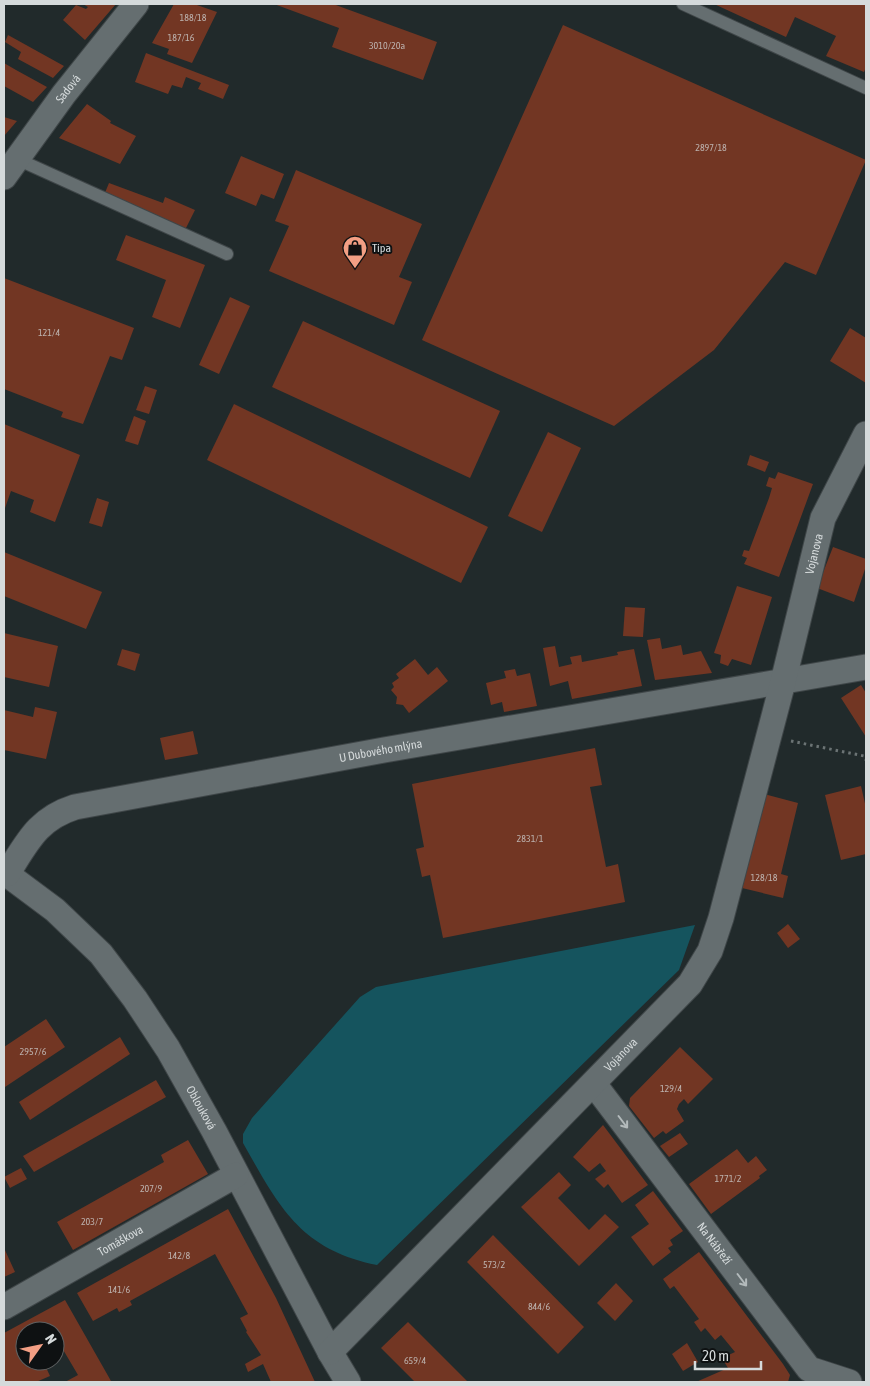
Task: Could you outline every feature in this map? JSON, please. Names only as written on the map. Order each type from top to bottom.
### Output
[{"type":"street","name":"Sadová","points":[[10,168],[64,94],[136,4]]},
{"type":"street","name":"Vojanova","points":[[330,1352],[594,1084],[690,984],[702,967],[721,918],[769,737],[823,518],[866,434]]},
{"type":"street","points":[[783,682],[866,667]]},
{"type":"street","name":"U Dubového mlýna","points":[[5,873],[36,829],[54,816],[75,808],[384,750],[783,682]]},
{"type":"street","name":"Oblouková","points":[[5,873],[55,910],[101,954],[135,999],[168,1049],[330,1352],[348,1382]]},
{"type":"street","name":"Na Nábřeží","points":[[594,1084],[809,1369],[850,1382]]},
{"type":"street","name":"Tomáškova","points":[[4,1308],[236,1175]]},
{"type":"street","points":[[850,1382],[866,1375]]},
{"type":"lane","points":[[683,4],[866,88]]},
{"type":"lane","points":[[10,168],[227,254]]},
{"type":"path","points":[[769,737],[864,756],[866,760]]},
{"type":"shaded area","points":[[695,925],[679,970],[377,1265],[351,1258],[328,1248],[294,1222],[280,1205],[243,1143],[243,1134],[252,1118],[360,997],[376,987]]},
{"type":"building","points":[[83,4],[116,4],[85,40],[63,20],[76,5],[86,9],[88,7]]},
{"type":"building","points":[[174,4],[194,4],[217,12],[192,63],[167,54],[169,49],[152,43]]},
{"type":"building","points":[[274,4],[333,4],[437,42],[423,80],[332,47],[339,28]]},
{"type":"building","points":[[714,4],[866,4],[866,67],[864,72],[826,56],[836,36],[795,17],[786,37]]},
{"type":"building","points":[[563,25],[866,160],[816,275],[785,262],[714,350],[614,426],[422,340]]},
{"type":"building","points":[[8,35],[64,66],[53,78],[18,59],[21,52],[5,42]]},
{"type":"building","points":[[146,53],[229,85],[223,99],[198,89],[201,83],[186,77],[182,88],[172,85],[168,94],[135,82]]},
{"type":"building","points":[[4,63],[47,87],[33,102],[4,86]]},
{"type":"building","points":[[87,104],[111,121],[110,123],[136,136],[120,164],[59,138]]},
{"type":"building","points":[[4,117],[17,121],[4,136]]},
{"type":"building","points":[[241,156],[284,174],[274,199],[261,194],[256,206],[225,193]]},
{"type":"building","points":[[296,170],[422,224],[399,277],[412,282],[394,325],[269,271],[289,226],[275,221]]},
{"type":"building","points":[[109,183],[163,203],[165,197],[195,210],[184,232],[102,200]]},
{"type":"building","points":[[126,235],[205,265],[180,328],[152,317],[166,280],[116,260]]},
{"type":"building","points":[[4,278],[134,328],[122,360],[110,356],[83,424],[61,417],[63,412],[4,389]]},
{"type":"building","points":[[230,297],[250,306],[219,374],[199,365]]},
{"type":"building","points":[[303,321],[500,411],[470,478],[272,387]]},
{"type":"building","points":[[850,328],[866,338],[866,383],[830,361]]},
{"type":"building","points":[[145,386],[157,390],[149,414],[136,410]]},
{"type":"building","points":[[234,404],[488,527],[461,583],[207,460]]},
{"type":"building","points":[[134,416],[146,421],[138,445],[125,441]]},
{"type":"building","points":[[4,424],[80,455],[55,522],[30,512],[34,500],[11,491],[4,511]]},
{"type":"building","points":[[548,432],[581,448],[542,532],[508,516]]},
{"type":"building","points":[[750,455],[769,462],[765,472],[747,465]]},
{"type":"building","points":[[778,472],[813,484],[779,577],[744,564],[747,558],[742,556],[744,550],[749,551],[769,498],[772,488],[766,486],[769,477],[775,479]]},
{"type":"building","points":[[97,498],[109,502],[102,527],[89,523]]},
{"type":"building","points":[[833,547],[866,559],[866,566],[854,602],[817,588]]},
{"type":"building","points":[[4,552],[102,592],[86,629],[4,596]]},
{"type":"building","points":[[737,586],[772,597],[751,665],[732,659],[728,666],[720,663],[721,655],[714,653]]},
{"type":"building","points":[[625,607],[645,608],[643,637],[623,636]]},
{"type":"building","points":[[4,633],[58,646],[49,687],[4,677]]},
{"type":"building","points":[[660,638],[662,649],[681,645],[683,655],[701,651],[712,673],[655,680],[647,640]]},
{"type":"building","points":[[555,646],[559,667],[572,664],[570,657],[581,655],[582,662],[618,655],[617,652],[634,649],[642,686],[572,699],[568,681],[550,686],[543,648]]},
{"type":"building","points":[[122,649],[140,654],[135,671],[117,665]]},
{"type":"building","points":[[415,659],[428,675],[437,667],[448,681],[409,713],[403,705],[396,704],[397,697],[391,690],[394,687],[392,683],[399,678],[396,674]]},
{"type":"building","points":[[515,669],[517,676],[530,673],[537,706],[504,712],[502,702],[491,705],[486,683],[506,678],[504,671]]},
{"type":"building","points":[[861,685],[866,693],[866,737],[841,698]]},
{"type":"building","points":[[35,707],[57,712],[46,759],[4,750],[4,710],[33,717]]},
{"type":"building","points":[[193,731],[198,754],[165,760],[160,738]]},
{"type":"building","points":[[595,748],[602,785],[590,787],[606,867],[618,864],[625,902],[443,938],[430,875],[422,877],[416,849],[424,847],[412,784]]},
{"type":"building","points":[[861,786],[866,808],[866,854],[841,860],[825,795]]},
{"type":"building","points":[[764,794],[798,803],[781,874],[788,876],[783,898],[742,888]]},
{"type":"building","points":[[788,924],[800,939],[788,948],[777,933]]},
{"type":"building","points":[[46,1019],[65,1047],[5,1087],[4,1047]]},
{"type":"building","points":[[120,1037],[130,1054],[30,1120],[19,1102]]},
{"type":"building","points":[[680,1047],[713,1079],[688,1104],[684,1099],[679,1104],[677,1109],[684,1121],[666,1134],[663,1131],[654,1138],[629,1106],[630,1098]]},
{"type":"building","points":[[156,1080],[166,1097],[34,1172],[23,1156]]},
{"type":"building","points":[[603,1125],[648,1185],[622,1203],[608,1184],[604,1188],[595,1179],[606,1171],[600,1163],[589,1172],[573,1157]]},
{"type":"building","points":[[680,1133],[688,1144],[669,1157],[660,1146]]},
{"type":"building","points":[[188,1140],[208,1174],[73,1250],[57,1222],[164,1162],[161,1155]]},
{"type":"building","points":[[737,1149],[748,1163],[756,1156],[767,1170],[759,1176],[760,1178],[711,1214],[689,1184]]},
{"type":"building","points":[[21,1168],[27,1179],[10,1188],[4,1177]]},
{"type":"building","points":[[559,1172],[571,1185],[558,1198],[589,1230],[605,1214],[619,1227],[579,1266],[521,1207]]},
{"type":"building","points":[[653,1191],[683,1231],[670,1240],[673,1245],[668,1248],[671,1252],[653,1266],[631,1237],[649,1224],[635,1205]]},
{"type":"building","points":[[228,1209],[276,1298],[315,1382],[271,1382],[263,1364],[248,1372],[245,1364],[261,1355],[246,1332],[240,1318],[248,1314],[215,1254],[130,1301],[132,1305],[119,1312],[117,1308],[93,1321],[77,1293]]},
{"type":"building","points":[[493,1235],[584,1327],[558,1354],[467,1262]]},
{"type":"building","points":[[4,1248],[15,1272],[4,1277]]},
{"type":"building","points":[[699,1252],[783,1364],[790,1375],[788,1382],[696,1382],[728,1368],[722,1358],[735,1352],[721,1335],[715,1340],[705,1328],[701,1332],[694,1322],[699,1319],[674,1286],[670,1289],[663,1279]]},
{"type":"building","points":[[616,1283],[633,1301],[615,1321],[597,1303]]},
{"type":"building","points":[[65,1300],[111,1381],[65,1382],[78,1375],[65,1353],[65,1321],[26,1321]]},
{"type":"building","points":[[408,1322],[468,1382],[415,1382],[381,1348]]},
{"type":"building","points":[[15,1327],[15,1371],[48,1371],[50,1376],[36,1382],[4,1382],[4,1333]]},
{"type":"building","points":[[687,1343],[698,1362],[683,1371],[672,1354]]},
{"type":"place","name":"Tipa","points":[[355,269]]}]
